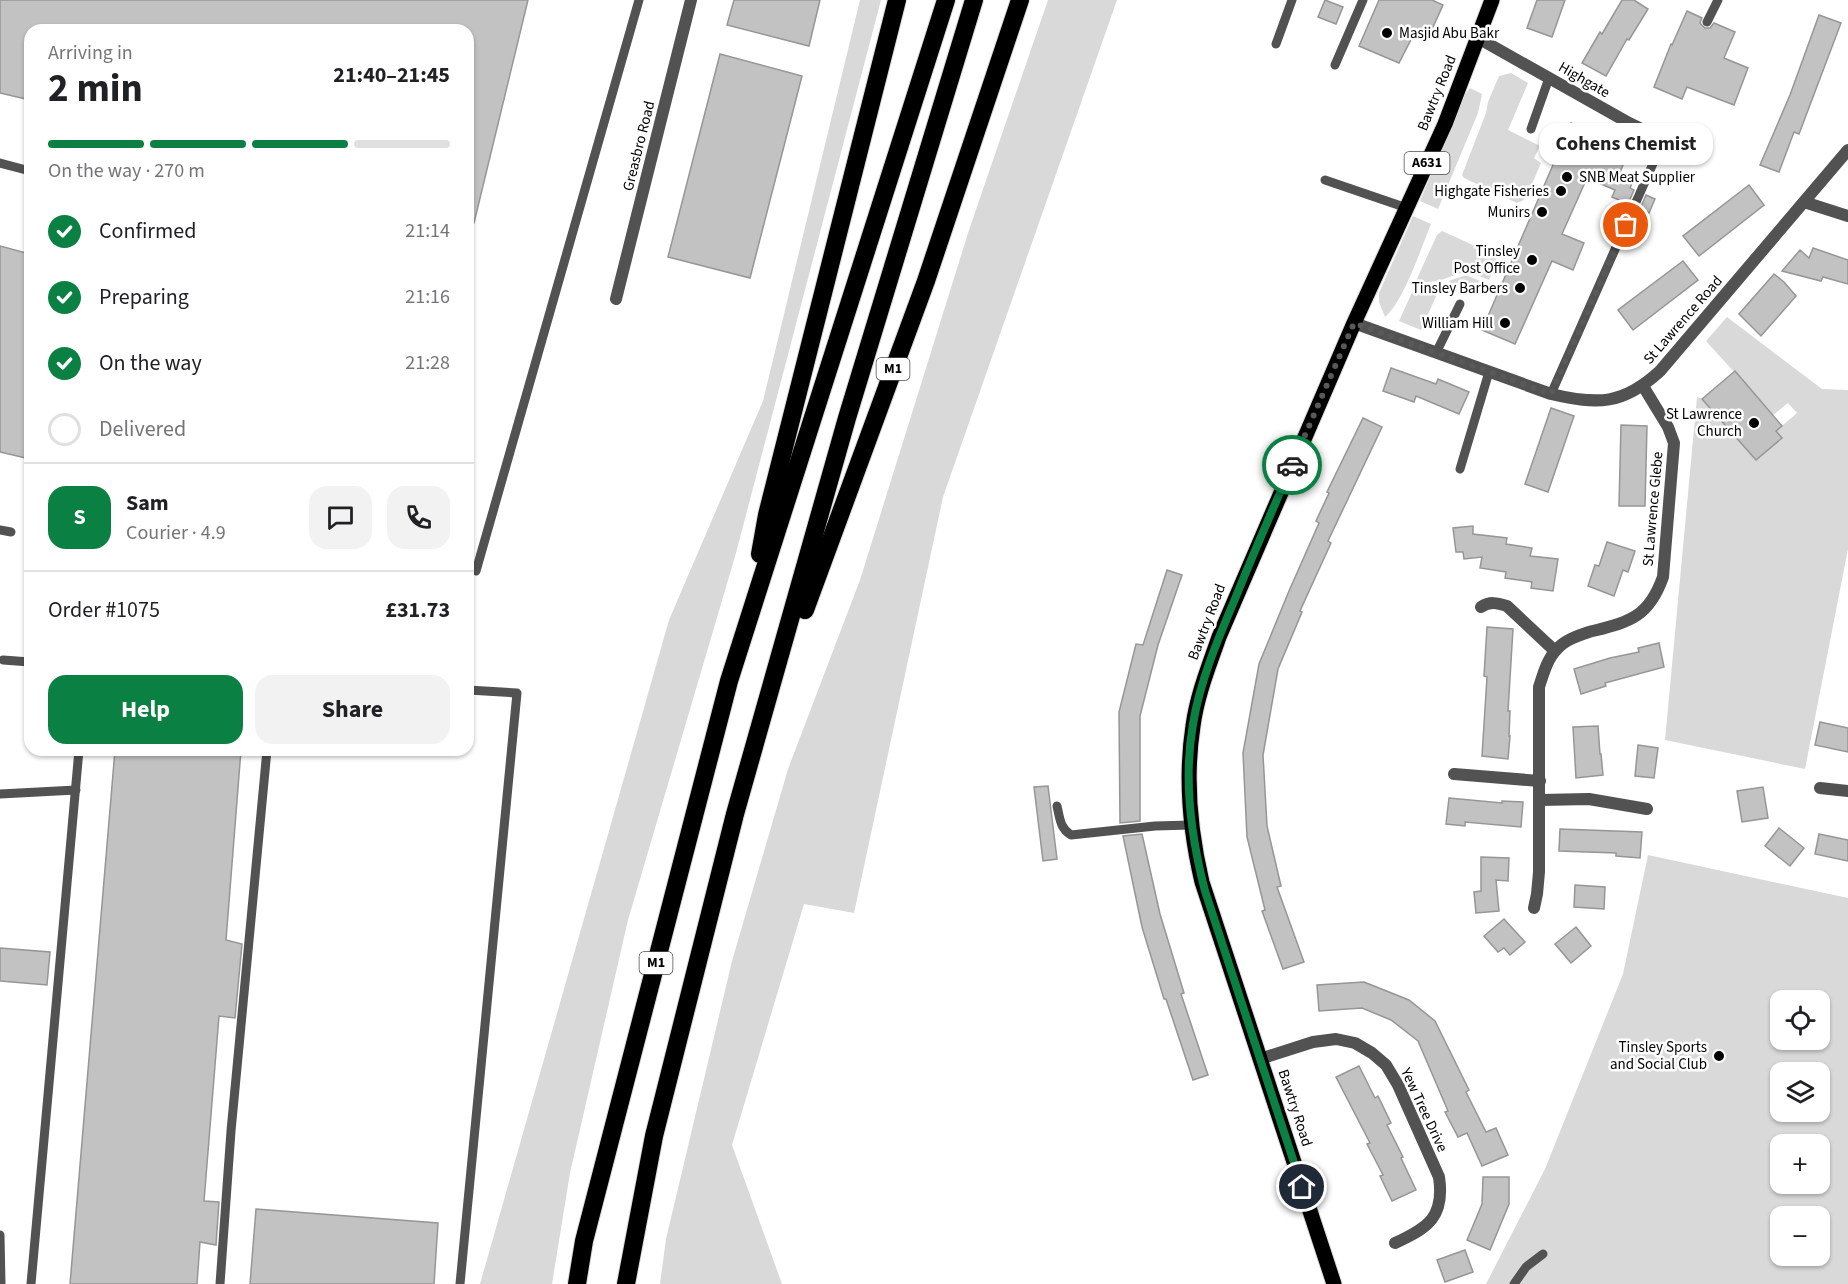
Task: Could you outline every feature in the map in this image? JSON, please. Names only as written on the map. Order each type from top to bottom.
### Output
[{"type":"highway","points":[[741,644],[767,515],[897,0]]},
{"type":"highway","name":"M1","points":[[577,1284],[587,1230],[729,681],[946,0]]},
{"type":"highway","name":"M1","points":[[626,1284],[654,1136],[735,814],[847,418],[974,0]]},
{"type":"highway","name":"M1","points":[[758,735],[926,281],[1020,0]]},
{"type":"main road","name":"Bawtry Road","points":[[1334,1284],[1205,891],[1191,825],[1189,795],[1193,725],[1203,682],[1246,571],[1354,323],[1445,124],[1492,0]]},
{"type":"street","name":"Greasbro Road","points":[[616,298],[692,0]]},
{"type":"street","name":"Highgate","points":[[1478,38],[1663,141],[1676,146]]},
{"type":"street","name":"St Lawrence Road","points":[[1354,323],[1551,394],[1579,401],[1601,402],[1621,397],[1643,386],[1660,371],[1848,150]]},
{"type":"street","points":[[1804,202],[1848,216]]},
{"type":"street","name":"St Lawrence Glebe","points":[[1555,651],[1579,635],[1628,621],[1642,612],[1655,596],[1663,577],[1674,443],[1668,427],[1643,386]]},
{"type":"street","points":[[1481,607],[1496,603],[1506,606],[1555,651],[1539,687],[1539,872],[1538,894],[1534,908]]},
{"type":"street","points":[[1454,774],[1540,782]]},
{"type":"street","points":[[1820,788],[1848,790]]},
{"type":"street","points":[[1540,800],[1588,799],[1647,808]]},
{"type":"street","name":"Yew Tree Drive","points":[[1260,1059],[1313,1042],[1336,1039],[1355,1043],[1386,1065],[1398,1085],[1430,1156],[1439,1177],[1441,1189],[1439,1206],[1432,1220],[1419,1232],[1395,1243]]},
{"type":"lane","points":[[476,571],[639,0]]},
{"type":"lane","points":[[1276,44],[1292,0]]},
{"type":"lane","points":[[1335,65],[1363,0]]},
{"type":"lane","points":[[1707,22],[1718,0]]},
{"type":"lane","points":[[1532,129],[1549,78]]},
{"type":"lane","points":[[1551,394],[1663,141]]},
{"type":"lane","points":[[0,163],[24,169]]},
{"type":"lane","points":[[1325,180],[1407,208]]},
{"type":"lane","points":[[1436,353],[1460,304]]},
{"type":"lane","points":[[1460,469],[1489,372]]},
{"type":"lane","points":[[0,530],[11,532]]},
{"type":"lane","points":[[3,660],[24,662]]},
{"type":"lane","points":[[460,1284],[517,693],[474,690]]},
{"type":"lane","points":[[31,1284],[79,756]]},
{"type":"lane","points":[[220,1284],[231,1131],[266,756]]},
{"type":"lane","points":[[0,794],[76,790]]},
{"type":"lane","points":[[1058,806],[1061,825],[1064,831],[1071,835],[1143,827],[1191,825]]},
{"type":"lane","points":[[0,1235],[1,1284]]},
{"type":"lane","points":[[1514,1284],[1526,1267],[1543,1254]]},
{"type":"shaded area","points":[[860,0],[881,0],[736,553],[628,920],[570,1173],[552,1284],[480,1284],[669,620],[763,401]]},
{"type":"shaded area","points":[[1048,0],[1117,0],[943,497],[854,913],[804,904],[732,1145],[782,1284],[660,1284],[666,1239],[732,961],[788,769],[860,580],[969,230]]},
{"type":"shaded area","points":[[1511,73],[1528,83],[1508,130],[1540,146],[1534,158],[1541,163],[1526,198],[1517,203],[1462,175],[1499,76]]},
{"type":"shaded area","points":[[1470,88],[1482,94],[1478,113],[1438,209],[1420,201],[1465,94]]},
{"type":"shaded area","points":[[1413,216],[1431,224],[1405,287],[1385,317],[1379,302],[1379,293]]},
{"type":"shaded area","points":[[1442,231],[1495,255],[1497,262],[1489,280],[1467,271],[1438,281],[1415,283],[1437,235]]},
{"type":"shaded area","points":[[1466,275],[1480,281],[1474,295],[1449,282]]},
{"type":"shaded area","points":[[1441,285],[1421,330],[1399,321],[1414,288]]},
{"type":"shaded area","points":[[1727,317],[1822,389],[1848,390],[1848,549],[1805,769],[1665,740],[1697,397],[1702,399],[1756,460],[1782,438],[1776,431],[1797,413],[1788,403],[1773,415],[1706,341]]},
{"type":"shaded area","name":"Tinsley Sports and Social Club","points":[[1648,855],[1848,898],[1848,1284],[1486,1284],[1545,1169],[1623,974]]},
{"type":"building","points":[[0,0],[528,0],[474,223],[474,24],[24,24],[24,99],[0,93]]},
{"type":"building","points":[[734,0],[820,0],[809,46],[727,25]]},
{"type":"building","points":[[1325,0],[1343,7],[1336,24],[1318,17]]},
{"type":"building","name":"Masjid Abu Bakr","points":[[1379,0],[1432,0],[1443,5],[1428,38],[1415,32],[1399,63],[1359,46]]},
{"type":"building","points":[[1537,0],[1565,0],[1552,37],[1527,28]]},
{"type":"building","points":[[1622,0],[1634,0],[1648,9],[1629,40],[1627,39],[1606,76],[1582,63]]},
{"type":"building","points":[[1687,11],[1702,18],[1700,23],[1705,28],[1710,28],[1714,23],[1735,32],[1724,58],[1748,68],[1734,105],[1687,87],[1682,99],[1654,87]]},
{"type":"building","points":[[1819,15],[1841,23],[1799,134],[1794,132],[1779,172],[1760,165],[1790,95]]},
{"type":"building","points":[[720,54],[802,76],[750,278],[668,257]]},
{"type":"building","points":[[1571,123],[1584,129],[1589,136],[1627,155],[1619,175],[1633,181],[1630,188],[1634,190],[1628,204],[1612,197],[1615,190],[1587,178],[1562,234],[1584,243],[1573,270],[1552,261],[1515,344],[1482,330]]},
{"type":"building","points":[[1749,185],[1764,205],[1699,256],[1683,236]]},
{"type":"building","points":[[1646,195],[1655,199],[1649,213],[1640,209]]},
{"type":"building","points":[[0,246],[24,252],[24,458],[0,452]]},
{"type":"building","points":[[1813,248],[1848,260],[1848,284],[1823,277],[1821,281],[1782,271],[1800,250],[1809,258]]},
{"type":"building","points":[[1683,261],[1698,280],[1633,330],[1618,310]]},
{"type":"building","points":[[1774,274],[1796,296],[1761,336],[1739,314]]},
{"type":"building","points":[[1391,368],[1436,384],[1438,379],[1469,392],[1459,414],[1416,396],[1414,402],[1383,391]]},
{"type":"building","name":"St Lawrence Church","points":[[1735,371],[1782,426],[1776,431],[1782,438],[1756,460],[1702,399]]},
{"type":"building","points":[[1551,408],[1574,416],[1548,492],[1525,484]]},
{"type":"building","points":[[1363,418],[1382,427],[1328,541],[1331,543],[1300,611],[1302,612],[1278,669],[1263,755],[1267,826],[1281,886],[1277,887],[1304,962],[1283,969],[1262,911],[1265,910],[1247,837],[1243,753],[1259,664],[1319,523],[1316,521],[1329,493],[1327,492]]},
{"type":"building","points":[[1621,425],[1647,426],[1645,506],[1619,506]]},
{"type":"building","points":[[1473,526],[1473,534],[1507,538],[1506,544],[1532,548],[1530,556],[1558,559],[1553,591],[1531,588],[1532,582],[1505,578],[1506,572],[1480,568],[1482,557],[1464,559],[1463,552],[1456,552],[1453,528]]},
{"type":"building","points":[[1607,542],[1635,551],[1628,572],[1623,570],[1614,596],[1588,586],[1595,565],[1599,566]]},
{"type":"building","points":[[1167,570],[1182,575],[1158,645],[1140,716],[1140,821],[1120,823],[1119,712],[1136,644],[1143,645]]},
{"type":"building","points":[[1487,627],[1513,629],[1508,711],[1510,711],[1510,736],[1508,759],[1482,756],[1487,677],[1484,676]]},
{"type":"building","points":[[1659,643],[1664,667],[1605,683],[1606,686],[1581,694],[1574,669],[1639,652],[1638,648]]},
{"type":"building","points":[[1820,722],[1848,728],[1848,752],[1815,745]]},
{"type":"building","points":[[1598,726],[1603,775],[1576,778],[1573,727]]},
{"type":"building","points":[[1638,745],[1658,748],[1654,778],[1635,776]]},
{"type":"building","points":[[114,756],[241,756],[226,940],[242,944],[235,1018],[219,1016],[204,1201],[219,1202],[216,1245],[200,1242],[197,1284],[70,1284]]},
{"type":"building","points":[[1048,786],[1057,859],[1043,861],[1034,787]]},
{"type":"building","points":[[1763,787],[1768,818],[1742,822],[1737,791]]},
{"type":"building","points":[[1449,798],[1502,803],[1502,801],[1523,802],[1521,827],[1465,822],[1465,826],[1446,824]]},
{"type":"building","points":[[1779,828],[1804,848],[1790,866],[1765,846]]},
{"type":"building","points":[[1560,829],[1642,832],[1640,858],[1616,856],[1616,853],[1559,851]]},
{"type":"building","points":[[1142,834],[1160,914],[1184,993],[1181,994],[1208,1075],[1193,1080],[1166,999],[1164,999],[1142,927],[1123,836]]},
{"type":"building","points":[[1819,834],[1848,840],[1848,861],[1815,854]]},
{"type":"building","points":[[1481,857],[1509,858],[1508,881],[1496,880],[1499,911],[1476,913],[1474,892],[1481,891]]},
{"type":"building","points":[[1575,885],[1605,887],[1604,909],[1574,907]]},
{"type":"building","points":[[1504,919],[1525,942],[1510,955],[1504,948],[1498,952],[1484,936]]},
{"type":"building","points":[[1576,927],[1591,946],[1571,963],[1555,944]]},
{"type":"building","points":[[0,948],[50,952],[47,985],[0,981]]},
{"type":"building","points":[[1364,982],[1409,1000],[1435,1021],[1469,1090],[1466,1092],[1486,1132],[1496,1128],[1508,1155],[1482,1166],[1467,1133],[1458,1137],[1445,1112],[1448,1111],[1418,1041],[1391,1020],[1362,1008],[1319,1011],[1317,985]]},
{"type":"building","points":[[1359,1066],[1375,1098],[1378,1096],[1391,1123],[1387,1125],[1416,1190],[1392,1201],[1380,1176],[1383,1175],[1367,1144],[1370,1143],[1336,1077]]},
{"type":"building","points":[[1483,1177],[1509,1177],[1509,1204],[1490,1250],[1467,1240],[1482,1204]]},
{"type":"building","points":[[256,1209],[438,1223],[434,1284],[250,1284]]},
{"type":"building","points":[[1465,1250],[1473,1272],[1445,1282],[1437,1260]]},
{"type":"way so far","points":[[1292,465],[1354,323],[1551,394],[1626,225]]},
{"type":"place","name":"Masjid Abu Bakr","points":[[1387,33]]},
{"type":"place","name":"SNB Meat Supplier","points":[[1567,177]]},
{"type":"place","name":"Highgate Fisheries","points":[[1561,191]]},
{"type":"place","name":"Munirs","points":[[1542,212]]},
{"type":"place","name":"Cohens Chemist","points":[[1626,225]]},
{"type":"place","name":"Tinsley Post Office","points":[[1532,260]]},
{"type":"place","name":"Tinsley Barbers","points":[[1520,288]]},
{"type":"place","name":"William Hill","points":[[1505,323]]},
{"type":"place","name":"St Lawrence Church","points":[[1754,423]]},
{"type":"place","name":"Tinsley Sports and Social Club","points":[[1719,1056]]},
{"type":"route","points":[[1292,465],[1246,571],[1203,682],[1193,725],[1189,807],[1195,850],[1205,891],[1302,1187]]}]
